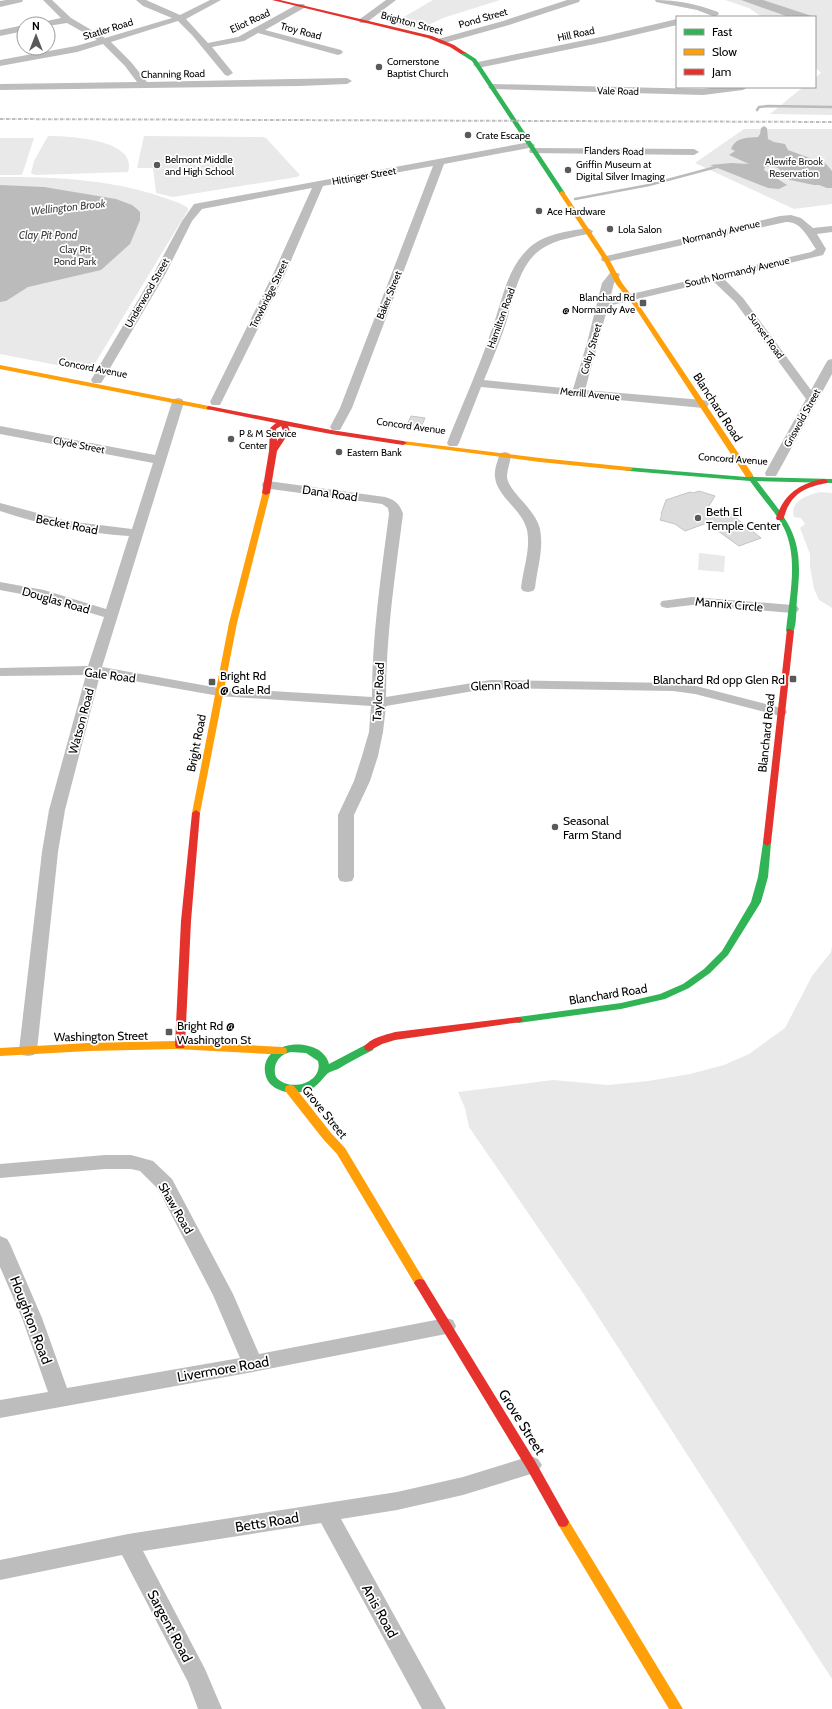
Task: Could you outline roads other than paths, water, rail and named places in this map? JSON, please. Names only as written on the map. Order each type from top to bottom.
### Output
[{"type":"main road","name":"Brighton Street","points":[[274,0],[441,41],[467,55],[478,66],[565,196]]},
{"type":"main road","name":"Blanchard Road","points":[[325,1071],[379,1041],[395,1036],[621,1006],[662,997],[686,986],[707,971],[725,953],[740,931],[756,902],[763,877],[792,609],[796,552],[791,536],[780,518],[746,471],[703,404],[619,284],[606,259],[565,196]]},
{"type":"main road","name":"Concord Avenue","points":[[0,361],[94,382],[334,430],[505,456],[752,479],[828,481]]},
{"type":"main road","name":"Concord Avenue","points":[[0,367],[94,382]]},
{"type":"main road","name":"Bright Road","points":[[180,1045],[186,921],[197,805],[233,623],[268,485],[273,451],[287,431],[284,419]]},
{"type":"main road","name":"Concord Avenue","points":[[334,430],[580,458],[771,473],[828,481]]},
{"type":"main road","points":[[780,518],[781,509],[784,503],[802,487],[811,482],[828,481]]},
{"type":"main road","name":"Washington Street","points":[[0,1052],[96,1047],[180,1045],[258,1052],[282,1051]]},
{"type":"main road","name":"Washington Street","points":[[202,1046],[238,1058]]},
{"type":"main road","points":[[300,1048],[309,1049],[316,1053],[322,1058],[325,1064],[325,1071],[317,1086],[290,1089],[281,1086],[274,1082],[265,1068],[275,1056],[282,1051],[300,1048]]},
{"type":"main road","name":"Blanchard Road","points":[[339,1053],[365,1048]]},
{"type":"main road","points":[[316,1053],[328,1054]]},
{"type":"main road","name":"Grove Street","points":[[290,1089],[301,1100],[330,1140],[341,1151],[446,1326],[532,1464],[576,1546],[676,1709]]},
{"type":"main road","name":"Grove Street","points":[[335,1132],[342,1142],[341,1151]]},
{"type":"street","points":[[0,4],[19,0]]},
{"type":"street","points":[[47,0],[68,20],[105,41],[128,64],[144,85]]},
{"type":"street","points":[[140,0],[151,7],[180,18],[195,33],[228,73]]},
{"type":"street","name":"Statler Road","points":[[0,63],[77,49],[105,41],[180,18],[217,0]]},
{"type":"street","points":[[362,21],[392,0]]},
{"type":"street","name":"Pond Street","points":[[441,41],[506,23],[576,0]]},
{"type":"street","points":[[659,0],[699,8],[715,14],[705,16]]},
{"type":"street","name":"Eliot Road","points":[[205,46],[241,39],[259,31],[301,6]]},
{"type":"street","points":[[56,22],[68,20]]},
{"type":"street","name":"Hill Road","points":[[478,66],[676,22]]},
{"type":"street","points":[[0,33],[16,30]]},
{"type":"street","name":"Troy Road","points":[[259,31],[338,52]]},
{"type":"street","name":"Channing Road","points":[[0,87],[300,84],[347,81]]},
{"type":"street","name":"Vale Road","points":[[492,87],[703,92],[735,88]]},
{"type":"street","name":"Flanders Road","points":[[532,148],[694,152]]},
{"type":"street","name":"Hittinger Street","points":[[198,206],[532,148]]},
{"type":"street","name":"Baker Street","points":[[334,430],[346,408],[439,163]]},
{"type":"street","name":"Trowbridge Street","points":[[215,405],[280,272],[320,184]]},
{"type":"street","name":"Underwood Street","points":[[94,382],[160,273],[187,221],[198,206]]},
{"type":"street","name":"Normandy Avenue","points":[[606,259],[780,219],[796,218],[800,220],[810,232]]},
{"type":"street","points":[[810,232],[832,230]]},
{"type":"street","name":"Hamilton Road","points":[[453,443],[498,328],[517,273],[525,258],[546,242],[588,231]]},
{"type":"street","name":"South Normandy Avenue","points":[[629,297],[819,253],[821,250],[810,232]]},
{"type":"street","name":"Colby Street","points":[[578,393],[608,283],[614,275]]},
{"type":"street","name":"Sunset Road","points":[[715,277],[739,300],[812,399]]},
{"type":"street","points":[[603,304],[629,297]]},
{"type":"street","name":"Griswold Street","points":[[771,473],[832,363]]},
{"type":"street","name":"Merrill Avenue","points":[[477,383],[703,404]]},
{"type":"street","name":"Watson Road","points":[[28,1050],[50,852],[57,810],[94,670],[179,399]]},
{"type":"street","name":"Clyde Street","points":[[0,430],[159,460]]},
{"type":"street","points":[[505,456],[501,476],[503,485],[526,512],[532,522],[535,539],[535,555],[528,588]]},
{"type":"street","name":"Dana Road","points":[[268,485],[355,496],[384,501],[391,504]]},
{"type":"street","name":"Taylor Road","points":[[346,877],[346,816],[370,756],[376,732],[385,597],[396,514],[394,506],[391,504]]},
{"type":"street","name":"Becket Road","points":[[0,507],[60,524],[108,531],[136,533]]},
{"type":"street","name":"Douglas Road","points":[[0,586],[39,593],[111,615]]},
{"type":"street","name":"Mannix Circle","points":[[667,604],[692,601],[792,609]]},
{"type":"street","name":"Gale Road","points":[[0,672],[94,670],[219,692]]},
{"type":"street","name":"Glenn Road","points":[[219,692],[379,702],[405,700],[465,686],[491,684],[644,686],[696,690],[780,712]]},
{"type":"street","name":"Shaw Road","points":[[0,1171],[105,1162],[131,1162],[146,1166],[165,1184],[223,1294],[253,1364]]},
{"type":"street","name":"Houghton Road","points":[[0,1244],[32,1318],[60,1398]]},
{"type":"street","name":"Livermore Road","points":[[0,1409],[253,1364],[446,1326]]},
{"type":"street","name":"Betts Road","points":[[0,1570],[128,1544],[397,1501],[463,1486],[532,1464]]},
{"type":"street","name":"Anis Road","points":[[326,1512],[434,1709]]},
{"type":"street","name":"Sargent Road","points":[[128,1544],[197,1678],[210,1709]]},
{"type":"water","points":[[741,0],[763,0],[812,16],[786,16]]},
{"type":"water","points":[[764,126],[767,128],[768,139],[785,144],[788,150],[826,164],[832,171],[832,188],[790,180],[778,168],[772,166],[765,167],[764,170],[787,185],[779,189],[768,188],[710,165],[731,163],[749,164],[729,155],[735,151],[731,149],[739,140],[758,137],[761,128]]},
{"type":"water","name":"Clay Pit Pond","points":[[0,185],[44,187],[116,199],[132,205],[137,209],[140,212],[140,220],[130,244],[101,270],[28,287],[6,301],[0,302]]},
{"type":"waterway","name":"Wellington Brook","points":[[757,110],[759,107],[768,106],[832,107]]},
{"type":"waterway","name":"Wellington Brook","points":[[575,199],[649,185],[716,167]]},
{"type":"railway","points":[[0,119],[832,122]]},
{"type":"place","name":"Cornerstone Baptist Church","points":[[379,67]]},
{"type":"place","name":"Crate Escape","points":[[468,135]]},
{"type":"place","name":"Belmont Middle and High School","points":[[157,165]]},
{"type":"place","name":"Griffin Museum at Digital Silver Imaging","points":[[568,170]]},
{"type":"place","name":"Ace Hardware","points":[[539,211]]},
{"type":"place","name":"Lola Salon","points":[[610,229]]},
{"type":"place","name":"Blanchard Rd @ Normandy Ave","points":[[643,303]]},
{"type":"place","name":"P & M Service Center","points":[[231,439]]},
{"type":"place","name":"Eastern Bank","points":[[339,452]]},
{"type":"place","name":"Beth El Temple Center","points":[[698,518]]},
{"type":"place","name":"Blanchard Rd opp Glen Rd","points":[[793,679]]},
{"type":"place","name":"Bright Rd @ Gale Rd","points":[[212,682]]},
{"type":"place","name":"Seasonal Farm Stand","points":[[555,827]]},
{"type":"place","name":"Bright Rd @ Washington St","points":[[169,1032]]},
{"type":"park label","name":"Alewife Brook Reservation","points":[[794,166]]},
{"type":"park label","name":"Clay Pit Pond Park","points":[[75,254]]}]
